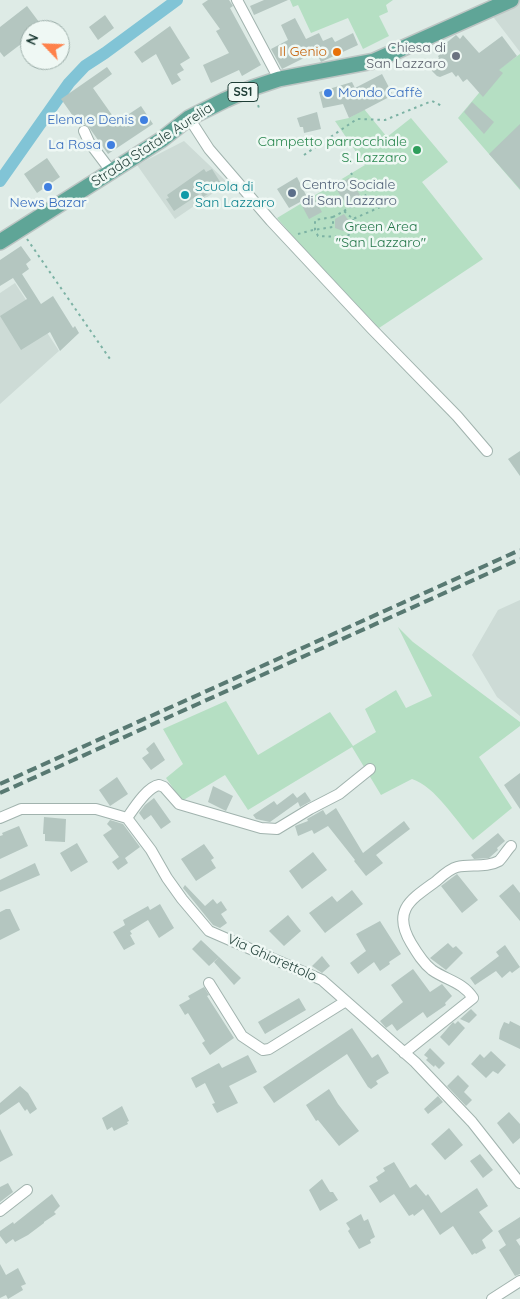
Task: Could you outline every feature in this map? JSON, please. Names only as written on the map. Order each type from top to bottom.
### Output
[{"type":"main road","name":"Strada Statale Aurelia","points":[[0,242],[161,140],[190,118],[224,100],[279,79],[374,61],[511,0]]},
{"type":"street","points":[[238,0],[279,79]]},
{"type":"street","points":[[190,118],[208,149],[286,238],[457,416],[487,451]]},
{"type":"street","points":[[84,131],[89,142],[111,172]]},
{"type":"street","points":[[0,818],[21,808],[96,809],[127,818],[139,801],[155,786],[159,785],[164,787],[179,804],[261,828],[277,829],[339,794],[370,769]]},
{"type":"street","name":"Via Ghiarettolo","points":[[127,818],[151,850],[182,899],[209,931],[322,980],[404,1053],[472,1122],[520,1183]]},
{"type":"street","points":[[404,1053],[473,998],[469,992],[452,979],[432,971],[423,962],[403,928],[403,911],[414,897],[454,868],[467,865],[486,865],[498,861],[511,846]]},
{"type":"street","points":[[209,983],[242,1036],[263,1050],[269,1049],[346,1002]]},
{"type":"street","points":[[0,1211],[26,1190]]},
{"type":"street","points":[[492,1299],[520,1281]]},
{"type":"path","points":[[304,155],[356,119],[385,120],[432,101],[442,106]]},
{"type":"path","points":[[344,211],[353,219],[355,230],[346,237],[318,236],[315,230],[315,220],[333,218],[366,196],[352,173]]},
{"type":"path","points":[[353,219],[385,205]]},
{"type":"path","points":[[286,238],[333,227],[333,218]]},
{"type":"path","points":[[20,229],[110,359]]},
{"type":"shaded area","points":[[520,2],[520,52],[491,14]]},
{"type":"shaded area","points":[[184,141],[228,183],[175,219],[137,165]]},
{"type":"shaded area","points":[[15,283],[59,351],[0,404],[0,293]]},
{"type":"shaded area","points":[[520,600],[520,716],[497,697],[472,655],[498,610]]},
{"type":"green space","points":[[290,0],[393,0],[386,5],[388,12],[379,16],[389,36],[363,49],[348,18],[311,33],[298,5],[293,7]]},
{"type":"green space","points":[[520,54],[520,190],[458,118],[499,69]]},
{"type":"green space","name":"Green Area \"San Lazzaro\"","points":[[364,109],[387,137],[411,118],[448,162],[422,182],[483,259],[379,328],[277,218],[365,165],[335,121],[349,118]]},
{"type":"green space","points":[[398,627],[413,642],[520,722],[520,726],[479,757],[512,808],[473,840],[445,805],[421,783],[412,779],[381,795],[352,747],[248,810],[225,775],[182,801],[166,778],[183,764],[163,729],[226,701],[258,755],[330,712],[353,746],[376,732],[365,709],[396,690],[406,708],[432,696]]},
{"type":"building","points":[[208,0],[229,0],[233,6],[230,8],[261,65],[242,76],[239,70],[211,83],[203,65],[229,53],[216,31],[220,29],[202,4]]},
{"type":"building","points":[[264,0],[288,0],[254,15],[250,6]]},
{"type":"building","points":[[27,6],[38,20],[20,20],[20,45],[4,57],[0,52],[0,27]]},
{"type":"building","points":[[105,15],[114,28],[98,40],[89,27]]},
{"type":"building","points":[[295,18],[306,39],[319,33],[323,41],[332,37],[335,42],[353,33],[358,45],[321,62],[316,52],[282,69],[271,49],[288,40],[281,25]]},
{"type":"building","points":[[170,26],[190,58],[180,64],[184,70],[177,74],[181,80],[172,85],[156,54],[142,63],[134,52]]},
{"type":"building","points":[[456,35],[460,39],[463,35],[479,53],[502,36],[517,56],[499,70],[503,73],[483,97],[467,79],[463,82],[458,75],[456,77],[452,72],[440,77],[432,71],[431,67],[442,53],[440,48]]},
{"type":"building","points":[[107,67],[112,74],[93,88],[117,122],[141,106],[153,124],[108,154],[88,126],[84,124],[80,126],[61,99]]},
{"type":"building","points":[[382,74],[393,95],[349,118],[343,104],[323,108],[319,92],[352,82],[355,88]]},
{"type":"building","points":[[472,102],[494,122],[484,134],[464,112]]},
{"type":"building","points":[[317,112],[321,129],[304,133],[303,127],[300,127],[297,118]]},
{"type":"building","points":[[520,124],[520,189],[489,154]]},
{"type":"building","points":[[47,158],[60,177],[37,193],[24,174]]},
{"type":"building","points":[[204,169],[206,172],[212,169],[222,185],[203,197],[201,193],[174,211],[166,199],[169,198],[167,195]]},
{"type":"building","name":"Centro Sociale di San Lazzaro","points":[[297,177],[310,203],[315,200],[322,212],[309,219],[300,202],[289,208],[277,189]]},
{"type":"building","points":[[349,178],[360,195],[346,204],[335,187]]},
{"type":"building","points":[[344,214],[349,221],[349,227],[343,231],[335,228],[335,219]]},
{"type":"building","points":[[21,246],[31,260],[26,264],[29,269],[22,274],[41,304],[53,296],[73,328],[75,326],[79,333],[60,351],[50,332],[21,350],[0,316],[27,299],[13,278],[0,286],[0,260]]},
{"type":"building","points":[[520,451],[520,476],[508,459]]},
{"type":"building","points":[[154,742],[165,760],[151,770],[142,758],[149,753],[146,749]]},
{"type":"building","points":[[520,773],[520,809],[504,785]]},
{"type":"building","points":[[117,777],[128,794],[110,806],[99,790]]},
{"type":"building","points":[[213,786],[233,796],[226,811],[208,802]]},
{"type":"building","points":[[305,792],[311,801],[300,807],[298,802],[270,822],[256,819],[253,815],[274,801],[277,805],[293,793],[297,798]]},
{"type":"building","points":[[154,798],[171,822],[161,829],[151,815],[144,820],[139,813]]},
{"type":"building","points":[[336,808],[363,853],[404,821],[410,829],[376,855],[383,863],[366,876],[328,826],[314,834],[312,830],[298,836],[295,826],[308,821],[307,819],[323,810],[326,815]]},
{"type":"building","points":[[44,817],[66,819],[65,842],[45,841],[45,834],[43,834]]},
{"type":"building","points":[[110,820],[123,824],[140,847],[125,858],[128,863],[118,870],[112,862],[119,857],[103,835],[112,829],[107,824]]},
{"type":"building","points":[[19,826],[28,846],[0,859],[0,836],[3,835],[2,833]]},
{"type":"building","points":[[498,833],[505,841],[497,848],[498,850],[489,858],[474,859],[471,855]]},
{"type":"building","points":[[77,843],[88,862],[71,872],[60,853]]},
{"type":"building","points":[[204,844],[214,858],[211,860],[216,868],[196,881],[181,859]]},
{"type":"building","points":[[313,852],[327,870],[302,889],[289,871]]},
{"type":"building","points":[[35,863],[40,875],[0,892],[0,880]]},
{"type":"building","points":[[457,874],[478,900],[462,913],[441,886]]},
{"type":"building","points":[[513,884],[520,893],[520,921],[499,896]]},
{"type":"building","points":[[185,885],[205,906],[213,899],[217,904],[221,901],[227,910],[221,914],[227,923],[220,928],[213,925],[183,888]]},
{"type":"building","points":[[352,890],[363,904],[325,933],[309,913],[332,896],[337,902]]},
{"type":"building","points":[[160,904],[174,928],[159,938],[148,920],[130,931],[135,944],[124,950],[113,932],[125,925],[123,920],[148,906],[150,910]]},
{"type":"building","points":[[10,909],[20,930],[0,940],[0,912]]},
{"type":"building","points":[[288,915],[301,931],[284,946],[269,931]]},
{"type":"building","points":[[380,921],[401,954],[380,971],[374,962],[358,974],[350,963],[366,951],[356,934]]},
{"type":"building","points":[[201,940],[219,957],[209,966],[192,949]]},
{"type":"building","points":[[448,943],[453,948],[456,946],[463,953],[446,970],[430,958]]},
{"type":"building","points":[[505,945],[520,967],[512,973],[510,971],[502,978],[496,971],[475,985],[470,978],[499,956],[496,952]]},
{"type":"building","points":[[322,956],[330,966],[322,973],[312,966]]},
{"type":"building","points":[[219,957],[241,978],[234,985],[214,962]]},
{"type":"building","points":[[413,969],[430,992],[442,984],[452,996],[445,1003],[446,1005],[427,1018],[423,1012],[397,1031],[392,1024],[386,1028],[380,1021],[403,1002],[391,985]]},
{"type":"building","points":[[204,987],[209,995],[207,996],[234,1038],[210,1055],[202,1043],[205,1041],[188,1013],[185,1015],[179,1005],[190,999],[188,996]]},
{"type":"building","points":[[299,998],[306,1010],[265,1034],[258,1022]]},
{"type":"building","points":[[471,1009],[477,1015],[469,1023],[460,1019]]},
{"type":"building","points":[[458,1021],[465,1028],[449,1046],[440,1037],[453,1022],[455,1024]]},
{"type":"building","points":[[510,1021],[520,1026],[520,1049],[499,1039],[504,1022],[509,1024]]},
{"type":"building","points":[[352,1028],[372,1058],[378,1054],[389,1073],[376,1081],[378,1084],[371,1089],[368,1087],[347,1054],[274,1103],[263,1087]]},
{"type":"building","points":[[430,1048],[445,1063],[439,1069],[426,1060],[428,1058],[424,1055]]},
{"type":"building","points":[[491,1051],[506,1065],[498,1074],[493,1071],[486,1078],[471,1064],[480,1054],[484,1058]]},
{"type":"building","points":[[248,1055],[257,1072],[229,1086],[238,1103],[217,1113],[212,1104],[215,1103],[205,1083],[196,1088],[191,1078],[219,1063],[222,1068]]},
{"type":"building","points":[[458,1075],[469,1086],[464,1092],[472,1100],[466,1106],[447,1086]]},
{"type":"building","points":[[20,1086],[28,1093],[37,1109],[30,1114],[27,1109],[25,1111],[19,1102],[0,1115],[0,1103]]},
{"type":"building","points":[[329,1089],[359,1131],[339,1146],[318,1120],[316,1121],[306,1105]]},
{"type":"building","points":[[438,1096],[443,1102],[428,1114],[424,1109]]},
{"type":"building","points":[[122,1106],[129,1121],[127,1122],[128,1124],[114,1131],[112,1127],[107,1130],[102,1118]]},
{"type":"building","points":[[509,1112],[520,1124],[520,1138],[513,1144],[497,1123]]},
{"type":"building","points":[[449,1128],[463,1145],[445,1160],[431,1144]]},
{"type":"building","points":[[0,1129],[13,1155],[0,1162]]},
{"type":"building","points":[[480,1154],[493,1170],[483,1178],[470,1161]]},
{"type":"building","points":[[394,1162],[410,1188],[416,1184],[426,1196],[428,1194],[441,1213],[477,1188],[488,1206],[479,1212],[493,1231],[482,1240],[486,1248],[472,1255],[453,1226],[440,1235],[423,1209],[414,1216],[413,1214],[409,1216],[394,1194],[380,1203],[369,1186],[378,1181],[376,1177],[385,1171],[383,1168]]},
{"type":"building","points":[[322,1179],[330,1192],[333,1192],[338,1200],[320,1211],[309,1190]]},
{"type":"building","points":[[8,1183],[13,1192],[0,1202],[0,1187]]},
{"type":"building","points":[[52,1194],[60,1206],[54,1212],[56,1214],[28,1235],[15,1242],[13,1239],[6,1244],[0,1236],[0,1231],[13,1222],[14,1224]]},
{"type":"building","points":[[361,1214],[364,1221],[368,1219],[375,1237],[370,1240],[371,1243],[359,1249],[348,1231],[350,1229],[346,1223]]},
{"type":"building","points":[[520,1217],[520,1238],[516,1240],[520,1246],[520,1274],[515,1276],[499,1250],[506,1245],[498,1231]]},
{"type":"building","points":[[0,1264],[6,1275],[18,1268],[26,1284],[21,1286],[23,1290],[8,1299],[6,1295],[0,1298]]},
{"type":"waterway","points":[[0,181],[69,83],[85,66],[177,0]]},
{"type":"railway","points":[[0,784],[520,550]]},
{"type":"railway","points":[[0,793],[520,559]]},
{"type":"place","name":"Il Genio","points":[[337,52]]},
{"type":"place","name":"Chiesa di San Lazzaro","points":[[456,56]]},
{"type":"place","name":"Mondo Caffè","points":[[328,93]]},
{"type":"place","name":"Elena e Denis","points":[[144,120]]},
{"type":"place","name":"La Rosa","points":[[111,145]]},
{"type":"place","name":"Campetto parrocchiale S. Lazzaro","points":[[417,150]]},
{"type":"place","name":"News Bazar","points":[[48,187]]},
{"type":"place","name":"Centro Sociale di San Lazzaro","points":[[292,193]]},
{"type":"place","name":"Scuola di San Lazzaro","points":[[185,195]]}]
